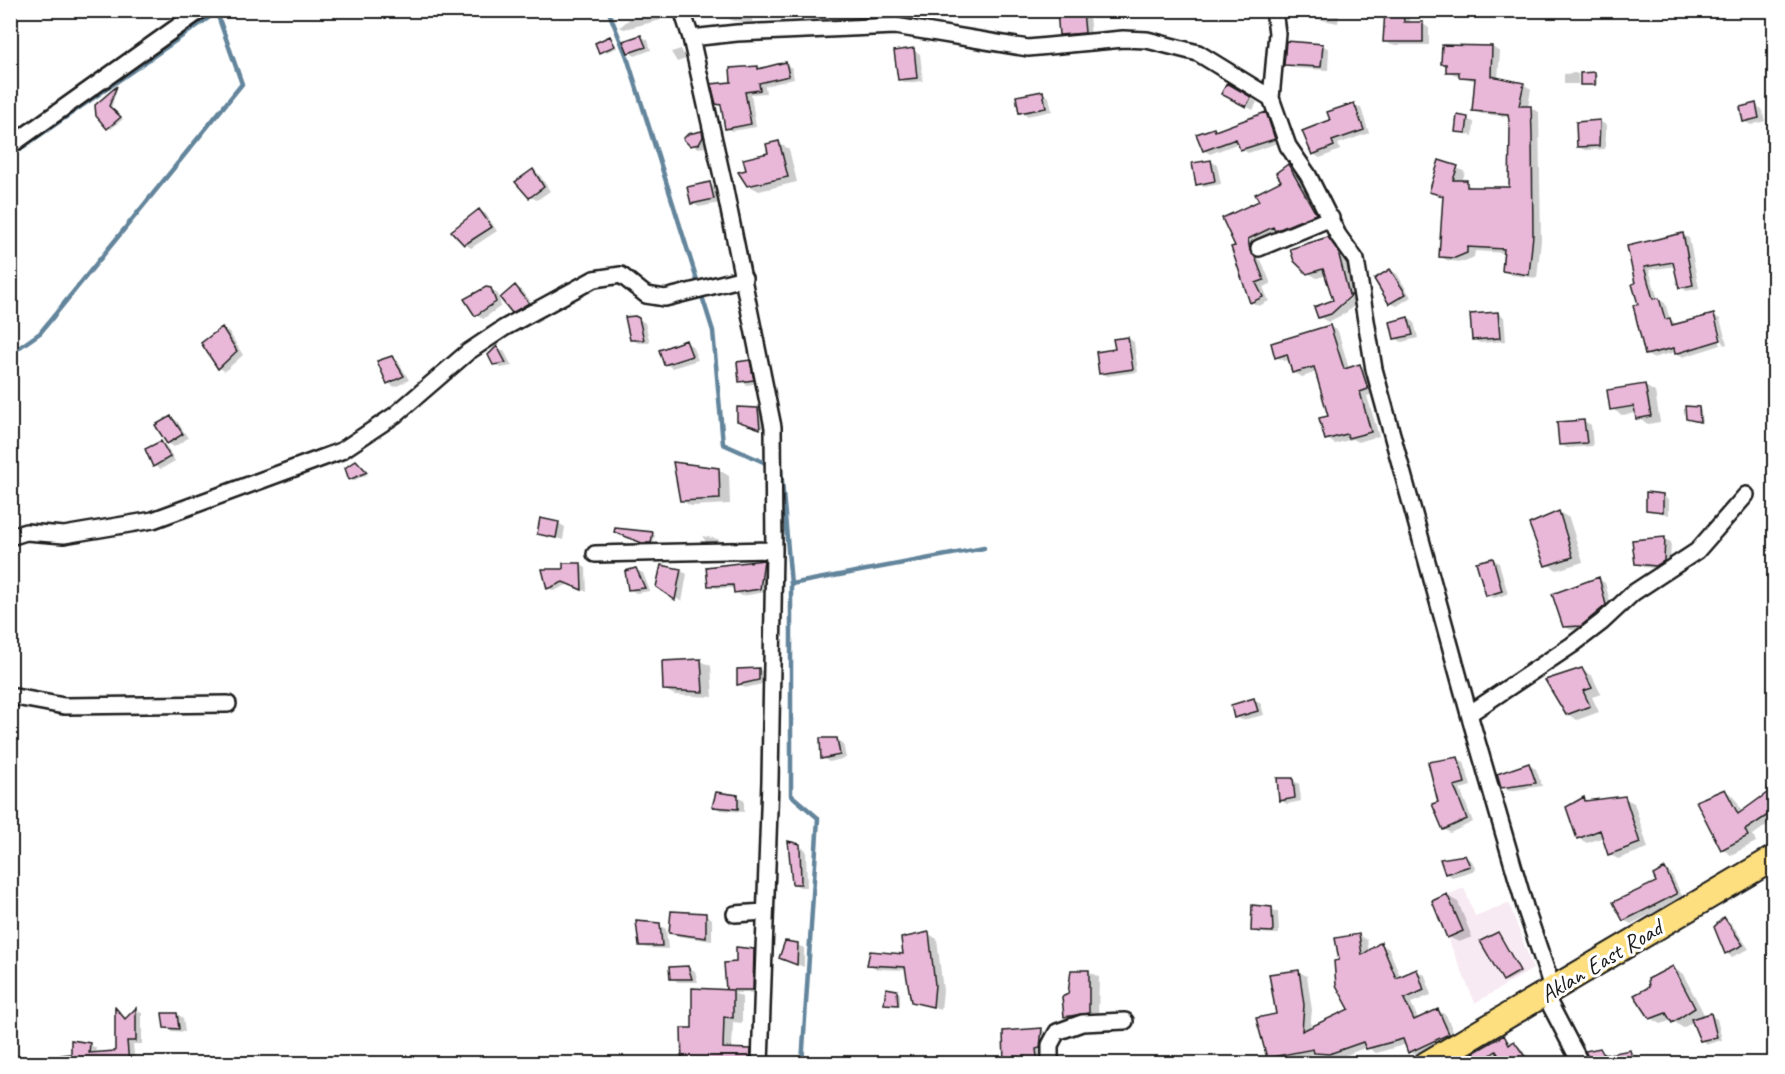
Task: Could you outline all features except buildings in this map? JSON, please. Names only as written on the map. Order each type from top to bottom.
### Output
[{"type":"main road","name":"Aklan East Road","points":[[1426,1064],[1774,858]]},
{"type":"street","points":[[10,146],[201,10]]},
{"type":"street","points":[[682,10],[692,38],[744,278],[773,427],[774,550],[760,1064]]},
{"type":"street","points":[[1274,10],[1277,33],[1271,98],[1288,146],[1308,175],[1338,235],[1356,260],[1374,369],[1468,714],[1549,993],[1581,1064]]},
{"type":"street","points":[[692,38],[895,26],[1029,48],[1123,39],[1147,40],[1198,53],[1271,98]]},
{"type":"street","points":[[1259,248],[1331,218]]},
{"type":"street","points":[[10,537],[26,532],[64,535],[153,520],[341,451],[395,416],[468,352],[504,328],[594,279],[621,276],[646,296],[665,298],[744,278]]},
{"type":"street","points":[[1468,714],[1572,645],[1602,622],[1633,593],[1697,551],[1746,495]]},
{"type":"street","points":[[594,554],[774,550]]},
{"type":"street","points":[[10,696],[64,706],[228,704]]},
{"type":"street","points":[[735,914],[764,912]]},
{"type":"street","points":[[1050,1064],[1050,1045],[1057,1032],[1082,1023],[1125,1021]]},
{"type":"shaded area","points":[[1464,888],[1475,916],[1509,903],[1533,969],[1475,1003],[1432,901]]},
{"type":"waterway","points":[[10,156],[220,10]]},
{"type":"waterway","points":[[608,10],[627,57],[697,280]]},
{"type":"waterway","points":[[10,354],[40,333],[242,84],[217,13]]},
{"type":"waterway","points":[[701,293],[713,331],[723,444],[768,464]]},
{"type":"waterway","points":[[777,468],[781,470],[791,584],[791,795],[818,818],[802,1064]]},
{"type":"waterway","points":[[791,584],[984,548]]}]
